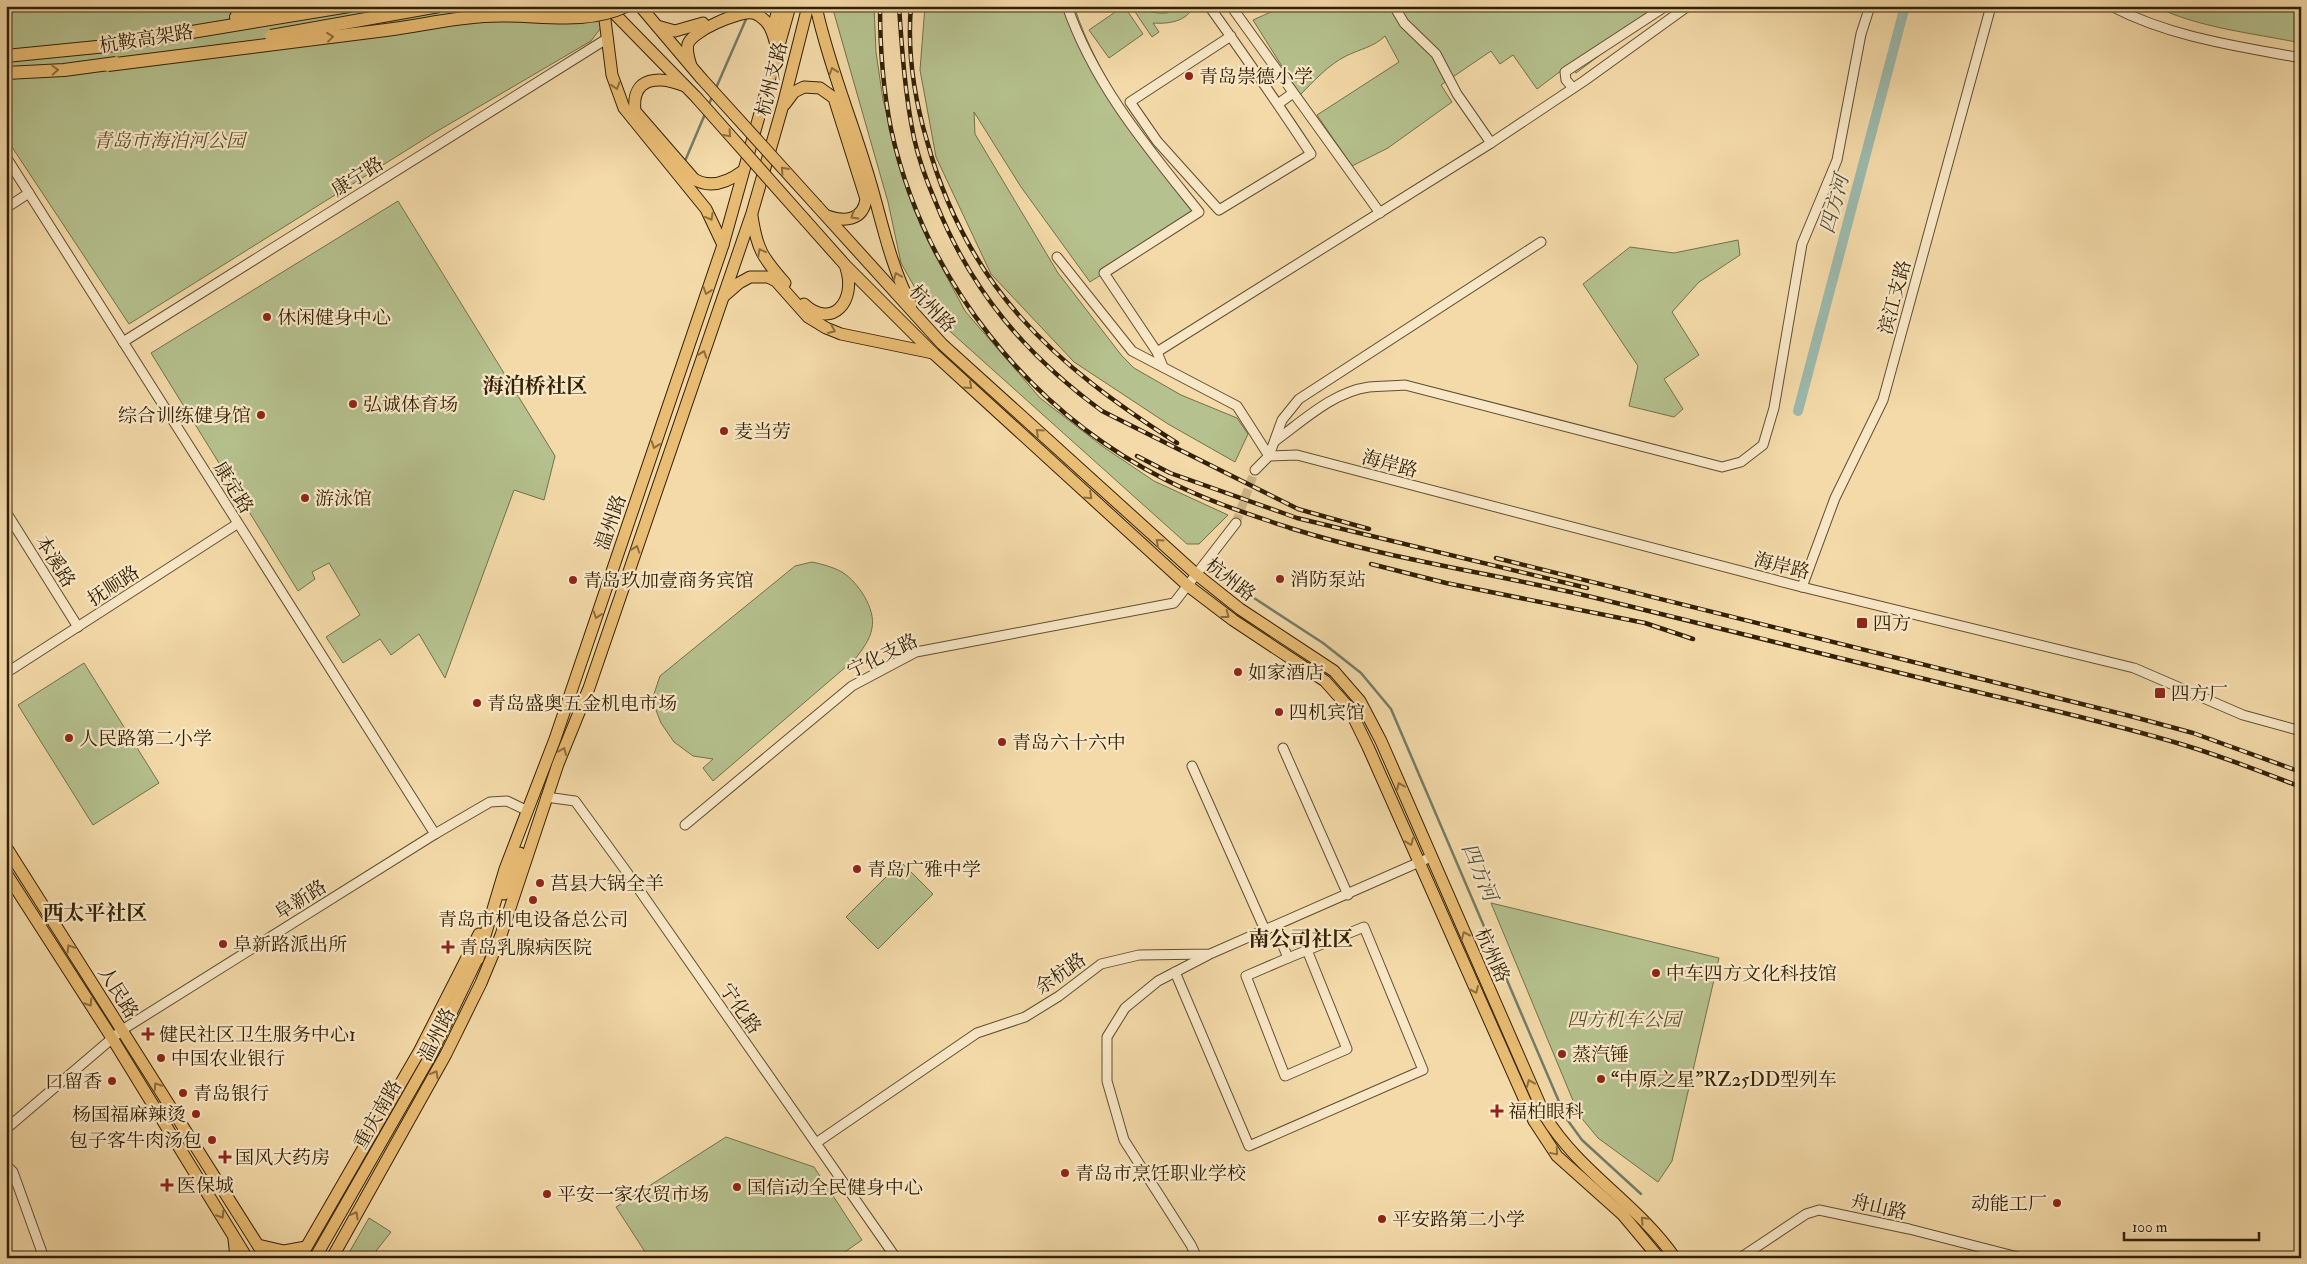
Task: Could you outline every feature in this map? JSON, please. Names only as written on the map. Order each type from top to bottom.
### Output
[{"type":"highway","points":[[107,46],[282,6]]},
{"type":"highway","name":"杭鞍高架路","points":[[6,56],[107,46],[348,6]]},
{"type":"highway","name":"杭鞍高架路","points":[[6,73],[108,65],[440,6]]},
{"type":"highway","points":[[108,65],[400,28],[485,15],[583,17],[603,14],[626,6]]},
{"type":"main road","points":[[601,6],[606,20],[612,75],[624,108],[706,209],[723,244]]},
{"type":"main road","name":"杭州路","points":[[607,6],[686,86],[846,266],[933,353],[1187,585],[1238,624],[1325,681],[1349,708],[1534,1122],[1557,1156],[1623,1216],[1659,1258]]},
{"type":"main road","name":"杭州路","points":[[640,6],[701,78],[947,348],[1196,574],[1250,616],[1327,666],[1343,680],[1366,712],[1545,1116],[1566,1147],[1632,1207],[1675,1258]]},
{"type":"main road","points":[[772,31],[779,6]]},
{"type":"main road","name":"杭州支路","points":[[752,145],[790,6]]},
{"type":"main road","points":[[815,8],[826,50],[866,167],[891,260],[898,279],[919,319]]},
{"type":"main road","name":"杭州支路","points":[[767,161],[802,30],[815,8]]},
{"type":"main road","points":[[691,66],[687,52],[691,39],[698,32],[737,11]]},
{"type":"main road","points":[[657,26],[675,31],[691,28],[737,11],[753,13],[762,17],[772,31],[777,49]]},
{"type":"main road","points":[[686,86],[669,79],[648,81],[637,94],[634,101],[635,111],[694,179],[700,183],[722,182],[732,179],[743,171]]},
{"type":"main road","points":[[783,105],[794,92],[804,87],[820,88],[834,98],[866,199],[862,211],[852,219],[840,220],[827,216]]},
{"type":"main road","name":"温州路","points":[[478,959],[505,869],[555,739],[723,244],[752,145]]},
{"type":"main road","name":"温州路","points":[[332,1258],[446,1054],[481,984],[501,935],[546,797],[589,688],[752,213],[767,161]]},
{"type":"main road","points":[[752,213],[757,244],[765,260],[813,312],[822,314],[831,312],[847,300],[850,288],[846,266]]},
{"type":"main road","points":[[723,297],[739,283],[750,277],[768,277],[776,281],[808,317],[826,328],[841,334],[933,353]]},
{"type":"main road","name":"温州路","points":[[478,959],[532,824],[541,812]]},
{"type":"main road","name":"人民路","points":[[6,847],[266,1258]]},
{"type":"main road","name":"人民路","points":[[6,874],[112,1038],[247,1258]]},
{"type":"main road","name":"温州路","points":[[300,1258],[420,1050],[492,908]]},
{"type":"main road","name":"重庆南路","points":[[315,1258],[431,1055],[478,959]]},
{"type":"main road","points":[[233,1235],[236,1258]]},
{"type":"main road","points":[[258,1245],[284,1251],[306,1247]]},
{"type":"street","points":[[1067,6],[1078,38],[1129,124],[1199,212],[1104,273],[1157,352],[1163,367]]},
{"type":"street","points":[[1209,6],[1278,104],[1311,154],[1219,210],[1157,141],[1130,102],[1230,36]]},
{"type":"street","points":[[1231,6],[1380,213]]},
{"type":"street","points":[[1394,6],[1404,23],[1436,54],[1457,94],[1491,143]]},
{"type":"street","points":[[1572,88],[1566,80],[1565,72],[1666,6]]},
{"type":"street","points":[[1157,352],[1491,143],[1688,6]]},
{"type":"street","points":[[1275,441],[1327,403],[1349,393],[1368,387],[1405,385],[1722,466],[1741,462],[1763,445],[1774,408],[1802,244],[1838,160],[1861,34],[1870,6]]},
{"type":"street","name":"滨江支路","points":[[1802,587],[1835,498],[1883,400],[1991,6]]},
{"type":"street","points":[[2111,6],[2125,14],[2190,37],[2301,58]]},
{"type":"street","name":"康宁路","points":[[123,342],[608,38]]},
{"type":"street","points":[[1278,104],[1294,93]]},
{"type":"street","name":"康定路","points":[[6,157],[435,834]]},
{"type":"street","points":[[6,208],[29,193]]},
{"type":"street","points":[[1255,470],[1269,456],[1282,420],[1299,399],[1541,242]]},
{"type":"street","points":[[1057,257],[1132,350],[1237,406],[1269,456]]},
{"type":"street","name":"海岸路","points":[[1269,456],[1297,455],[1802,587],[2134,668],[2243,715],[2301,731]]},
{"type":"street","name":"本溪路","points":[[6,512],[78,627]]},
{"type":"street","points":[[1187,585],[1236,523]]},
{"type":"street","name":"抚顺路","points":[[6,673],[237,524]]},
{"type":"street","name":"宁化支路","points":[[685,825],[852,686],[916,652],[1164,606],[1174,603],[1187,585]]},
{"type":"street","points":[[1283,748],[1348,895]]},
{"type":"street","points":[[1192,766],[1265,930]]},
{"type":"street","name":"宁化路","points":[[546,797],[575,801],[896,1258]]},
{"type":"street","name":"阜新路","points":[[6,1129],[122,1030],[435,834],[490,802],[507,801],[528,811]]},
{"type":"street","name":"余杭路","points":[[816,1143],[977,1033],[1025,1017],[1059,996],[1101,964],[1139,955],[1210,954],[1431,857]]},
{"type":"street","points":[[1275,926],[1288,958]]},
{"type":"street","points":[[1175,972],[1249,1146],[1423,1070],[1364,927],[1307,950],[1246,976],[1285,1076],[1347,1049],[1307,950]]},
{"type":"street","points":[[1197,1258],[1191,1245],[1124,1140],[1107,1081],[1107,1037],[1125,1008],[1158,981],[1210,954]]},
{"type":"street","points":[[6,1165],[13,1172],[44,1258]]},
{"type":"street","name":"舟山路","points":[[1740,1258],[1806,1214],[1819,1210],[1909,1229],[2022,1258]]},
{"type":"green space","name":"青岛市海泊河公园","points":[[6,6],[584,6],[603,25],[591,41],[434,133],[129,324],[6,138]]},
{"type":"green space","points":[[832,6],[874,6],[876,52],[883,100],[905,183],[933,251],[965,311],[1040,398],[1102,446],[1154,481],[1228,515],[1199,544],[1187,544],[944,326],[919,295],[901,263],[888,202]]},
{"type":"green space","points":[[925,6],[1074,6],[1084,34],[1112,88],[1128,114],[1199,212],[1090,282],[1021,187],[974,112],[975,134],[1058,273],[1122,356],[1134,368],[1181,395],[1237,418],[1248,434],[1235,462],[1168,424],[1074,362],[991,274],[936,157],[920,70]]},
{"type":"green space","points":[[1124,6],[1143,34],[1109,58],[1089,30]]},
{"type":"green space","points":[[1131,6],[1144,6],[1151,12],[1167,13],[1177,6],[1194,6],[1182,19],[1165,23],[1153,23],[1159,32],[1152,37]]},
{"type":"green space","points":[[1284,6],[1665,6],[1576,73],[1570,64],[1537,89],[1513,55],[1500,64],[1491,51],[1441,85],[1452,102],[1388,148],[1352,166],[1317,115],[1399,62],[1385,36],[1367,48],[1346,56],[1333,64],[1300,95],[1253,20]]},
{"type":"green space","points":[[2154,6],[2301,6],[2301,43],[2207,25]]},
{"type":"green space","name":"弘诚体育场","points":[[398,201],[555,456],[544,500],[514,490],[445,678],[419,634],[391,655],[380,639],[343,663],[326,637],[360,615],[329,563],[312,572],[315,579],[298,591],[151,353]]},
{"type":"green space","points":[[1738,240],[1740,255],[1699,282],[1672,312],[1699,355],[1664,379],[1683,409],[1674,417],[1629,406],[1638,366],[1583,284],[1630,247],[1674,253]]},
{"type":"green space","points":[[812,562],[842,572],[860,589],[873,621],[869,637],[855,659],[713,781],[703,768],[713,759],[693,756],[674,742],[661,723],[652,700],[660,676],[795,566]]},
{"type":"green space","points":[[84,663],[159,783],[93,825],[18,705]]},
{"type":"green space","points":[[901,862],[933,894],[878,949],[846,917]]},
{"type":"green space","name":"四方机车公园","points":[[1491,903],[1719,958],[1672,1161],[1658,1182],[1598,1138],[1579,1115]]},
{"type":"green space","name":"国信i动全民健身中心","points":[[726,1137],[814,1167],[862,1240],[836,1258],[649,1258],[616,1207]]},
{"type":"green space","points":[[369,1218],[391,1232],[376,1251],[382,1258],[346,1258]]},
{"type":"waterway","name":"四方河","points":[[1798,411],[1905,6]]},
{"type":"waterway","points":[[716,88],[747,17]]},
{"type":"waterway","points":[[708,106],[713,95]]},
{"type":"waterway","points":[[685,161],[705,114]]},
{"type":"waterway","name":"四方河","points":[[1251,596],[1323,643],[1361,673],[1391,709],[1566,1118],[1582,1140],[1641,1194]]},
{"type":"tunnel","points":[[1236,523],[1255,470]]},
{"type":"railway","points":[[880,6],[882,68],[891,129],[907,185],[929,238],[956,288],[990,335],[1027,378],[1070,417],[1116,451],[1166,480],[1227,506],[1327,539],[1402,557],[1554,588],[2098,721],[2199,750],[2301,787]]},
{"type":"railway","points":[[899,6],[908,105],[916,147],[926,179],[950,235],[966,265],[984,293],[1025,344],[1074,390],[1102,411],[1298,509],[1369,529]]},
{"type":"railway","points":[[911,6],[911,57],[918,108],[944,193],[966,239],[991,280],[1021,317],[1054,351],[1091,383],[1177,443]]},
{"type":"railway","points":[[1137,456],[1170,473],[1297,518],[1587,588]]},
{"type":"railway","points":[[1496,558],[2134,717],[2193,733],[2301,772]]},
{"type":"railway","points":[[1371,564],[1446,583],[1645,623],[1693,639]]},
{"type":"place","name":"青岛崇德小学","points":[[1189,76]]},
{"type":"place","name":"休闲健身中心","points":[[267,317]]},
{"type":"place","name":"弘诚体育场","points":[[353,404]]},
{"type":"place","name":"综合训练健身馆","points":[[261,415]]},
{"type":"place","name":"麦当劳","points":[[724,431]]},
{"type":"place","name":"游泳馆","points":[[305,498]]},
{"type":"place","name":"消防泵站","points":[[1280,579]]},
{"type":"place","name":"青岛玖加壹商务宾馆","points":[[573,580]]},
{"type":"place","name":"四方","points":[[1862,623]]},
{"type":"place","name":"如家酒店","points":[[1238,672]]},
{"type":"place","name":"四方厂","points":[[2160,693]]},
{"type":"place","name":"青岛盛奥五金机电市场","points":[[477,703]]},
{"type":"place","name":"四机宾馆","points":[[1279,712]]},
{"type":"place","name":"人民路第二小学","points":[[69,738]]},
{"type":"place","name":"青岛六十六中","points":[[1002,742]]},
{"type":"place","name":"青岛广雅中学","points":[[857,869]]},
{"type":"place","name":"莒县大锅全羊","points":[[540,883]]},
{"type":"place","name":"青岛市机电设备总公司","points":[[533,900]]},
{"type":"place","name":"阜新路派出所","points":[[223,944]]},
{"type":"place","name":"青岛乳腺病医院","points":[[448,947]]},
{"type":"place","name":"中车四方文化科技馆","points":[[1656,973]]},
{"type":"place","name":"健民社区卫生服务中心1","points":[[148,1034]]},
{"type":"place","name":"蒸汽锤","points":[[1562,1054]]},
{"type":"place","name":"中国农业银行","points":[[161,1058]]},
{"type":"place","name":"“中原之星”RZ25DD型列车","points":[[1601,1079]]},
{"type":"place","name":"口留香","points":[[112,1081]]},
{"type":"place","name":"青岛银行","points":[[183,1093]]},
{"type":"place","name":"福柏眼科","points":[[1497,1111]]},
{"type":"place","name":"杨国福麻辣烫","points":[[196,1114]]},
{"type":"place","name":"包子客牛肉汤包","points":[[212,1140]]},
{"type":"place","name":"国风大药房","points":[[225,1157]]},
{"type":"place","name":"青岛市烹饪职业学校","points":[[1065,1173]]},
{"type":"place","name":"医保城","points":[[167,1185]]},
{"type":"place","name":"国信i动全民健身中心","points":[[737,1187]]},
{"type":"place","name":"平安一家农贸市场","points":[[547,1194]]},
{"type":"place","name":"动能工厂","points":[[2057,1203]]},
{"type":"place","name":"平安路第二小学","points":[[1382,1219]]},
{"type":"district","name":"海泊桥社区","points":[[535,386]]},
{"type":"district","name":"西太平社区","points":[[95,913]]},
{"type":"district","name":"南公司社区","points":[[1301,939]]}]
